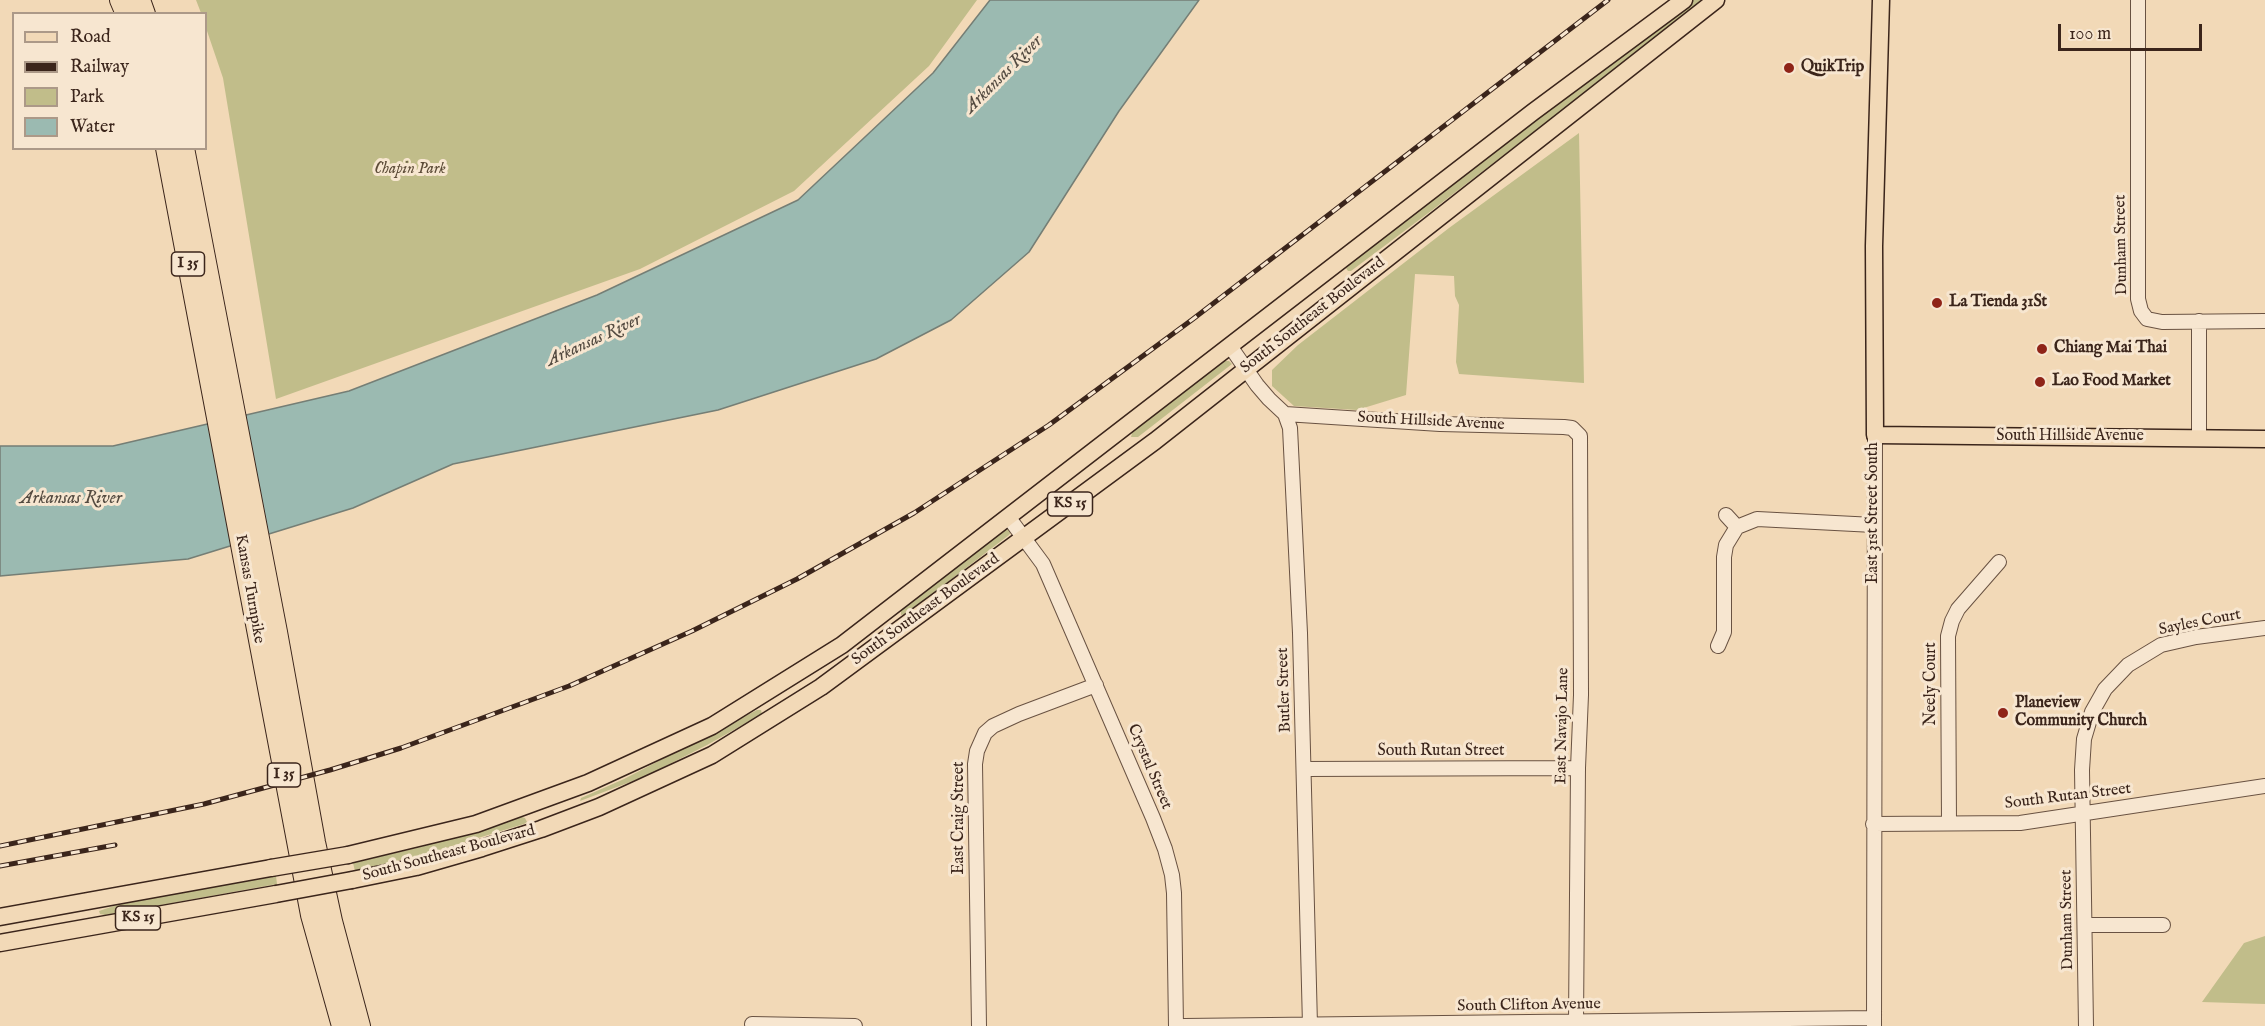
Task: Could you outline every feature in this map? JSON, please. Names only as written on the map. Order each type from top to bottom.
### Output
[{"type":"highway","name":"Kansas Turnpike","points":[[166,150],[277,632],[315,842],[332,921],[360,1026]]},
{"type":"highway","name":"Kansas Turnpike","points":[[184,150],[257,634],[311,915],[342,1026]]},
{"type":"highway","points":[[311,915],[316,963],[330,1026]]},
{"type":"main road","name":"South Southeast Boulevard","points":[[0,917],[348,855],[476,824],[588,783],[712,726],[842,645],[1533,112],[1684,0]]},
{"type":"main road","name":"South Southeast Boulevard","points":[[0,943],[416,867],[541,829],[599,807],[712,754],[821,687],[1155,441],[1716,0]]},
{"type":"main road","name":"East 31st Street South","points":[[1875,435],[1874,246],[1879,3]]},
{"type":"main road","name":"South Hillside Avenue","points":[[1875,435],[2265,439]]},
{"type":"street","name":"Dunham Street","points":[[2138,0],[2138,287],[2140,311],[2147,319],[2154,320],[2265,321]]},
{"type":"street","points":[[2199,321],[2199,438]]},
{"type":"street","points":[[1230,346],[1269,399],[1285,414]]},
{"type":"street","name":"South Hillside Avenue","points":[[1285,414],[1440,424],[1556,426],[1577,431]]},
{"type":"street","name":"Butler Street","points":[[1285,414],[1290,428],[1293,494],[1304,769],[1310,1025]]},
{"type":"street","name":"East Navajo Lane","points":[[1576,1022],[1582,487],[1581,441],[1577,431]]},
{"type":"street","name":"East 31st Street South","points":[[1874,1022],[1875,435]]},
{"type":"street","points":[[1726,515],[1737,527]]},
{"type":"street","name":"Crystal Street","points":[[1009,518],[1043,564],[1156,824],[1172,875],[1174,893],[1176,1026]]},
{"type":"street","points":[[1718,646],[1724,632],[1725,551],[1737,527],[1757,519],[1874,525]]},
{"type":"street","name":"Neely Court","points":[[1949,824],[1948,636],[1958,609],[1999,562]]},
{"type":"street","name":"Sayles Court","points":[[2083,813],[2082,771],[2085,739],[2092,712],[2105,689],[2128,665],[2161,645],[2196,637],[2265,628]]},
{"type":"street","name":"East Craig Street","points":[[979,1026],[975,764],[977,751],[985,733],[993,726],[1096,685]]},
{"type":"street","name":"South Rutan Street","points":[[1304,769],[1578,768]]},
{"type":"street","name":"South Rutan Street","points":[[1873,824],[2020,823],[2265,786]]},
{"type":"street","name":"Dunham Street","points":[[2083,813],[2086,1026]]},
{"type":"street","points":[[2085,925],[2163,925]]},
{"type":"street","name":"South Clifton Avenue","points":[[1184,1026],[1874,1022]]},
{"type":"street","points":[[752,1024],[855,1026]]},
{"type":"green space","name":"Chapin Park","points":[[196,0],[977,0],[929,66],[794,191],[640,269],[276,399],[223,78],[207,31],[207,12],[201,12]]},
{"type":"green space","points":[[1691,0],[1705,0],[1431,211],[1348,271],[1346,268],[1359,256]]},
{"type":"green space","points":[[1579,133],[1584,383],[1459,374],[1456,362],[1459,305],[1455,296],[1454,276],[1415,274],[1406,395],[1357,410],[1294,406],[1272,386],[1272,370],[1298,345],[1449,228]]},
{"type":"green space","points":[[1224,361],[1232,364],[1138,437],[1131,437],[1133,430]]},
{"type":"green space","points":[[1006,527],[1010,527],[1012,531],[1009,535],[906,614],[901,615],[901,609]]},
{"type":"green space","points":[[761,710],[762,714],[707,745],[646,776],[580,801],[581,798],[624,779]]},
{"type":"green space","points":[[522,817],[527,822],[524,824],[429,853],[355,871],[353,863],[421,847]]},
{"type":"green space","points":[[276,876],[277,884],[105,915],[100,914],[99,911],[117,905]]},
{"type":"green space","points":[[2265,936],[2265,1004],[2202,1002],[2244,943]]},
{"type":"water","name":"Arkansas River","points":[[990,0],[1199,0],[1119,111],[1029,252],[951,320],[876,359],[718,410],[453,464],[353,508],[188,559],[0,576],[0,446],[113,446],[349,391],[597,295],[798,200],[933,73]]},
{"type":"railway","points":[[0,846],[204,804],[401,748],[569,686],[692,631],[797,579],[914,513],[1049,425],[1193,319],[1608,0]]},
{"type":"railway","points":[[0,866],[115,845]]},
{"type":"place","name":"QuikTrip","points":[[1789,68]]},
{"type":"place","name":"La Tienda 31St","points":[[1937,303]]},
{"type":"place","name":"Chiang Mai Thai","points":[[2042,349]]},
{"type":"place","name":"Lao Food Market","points":[[2040,382]]},
{"type":"place","name":"Planeview Community Church","points":[[2003,713]]}]
